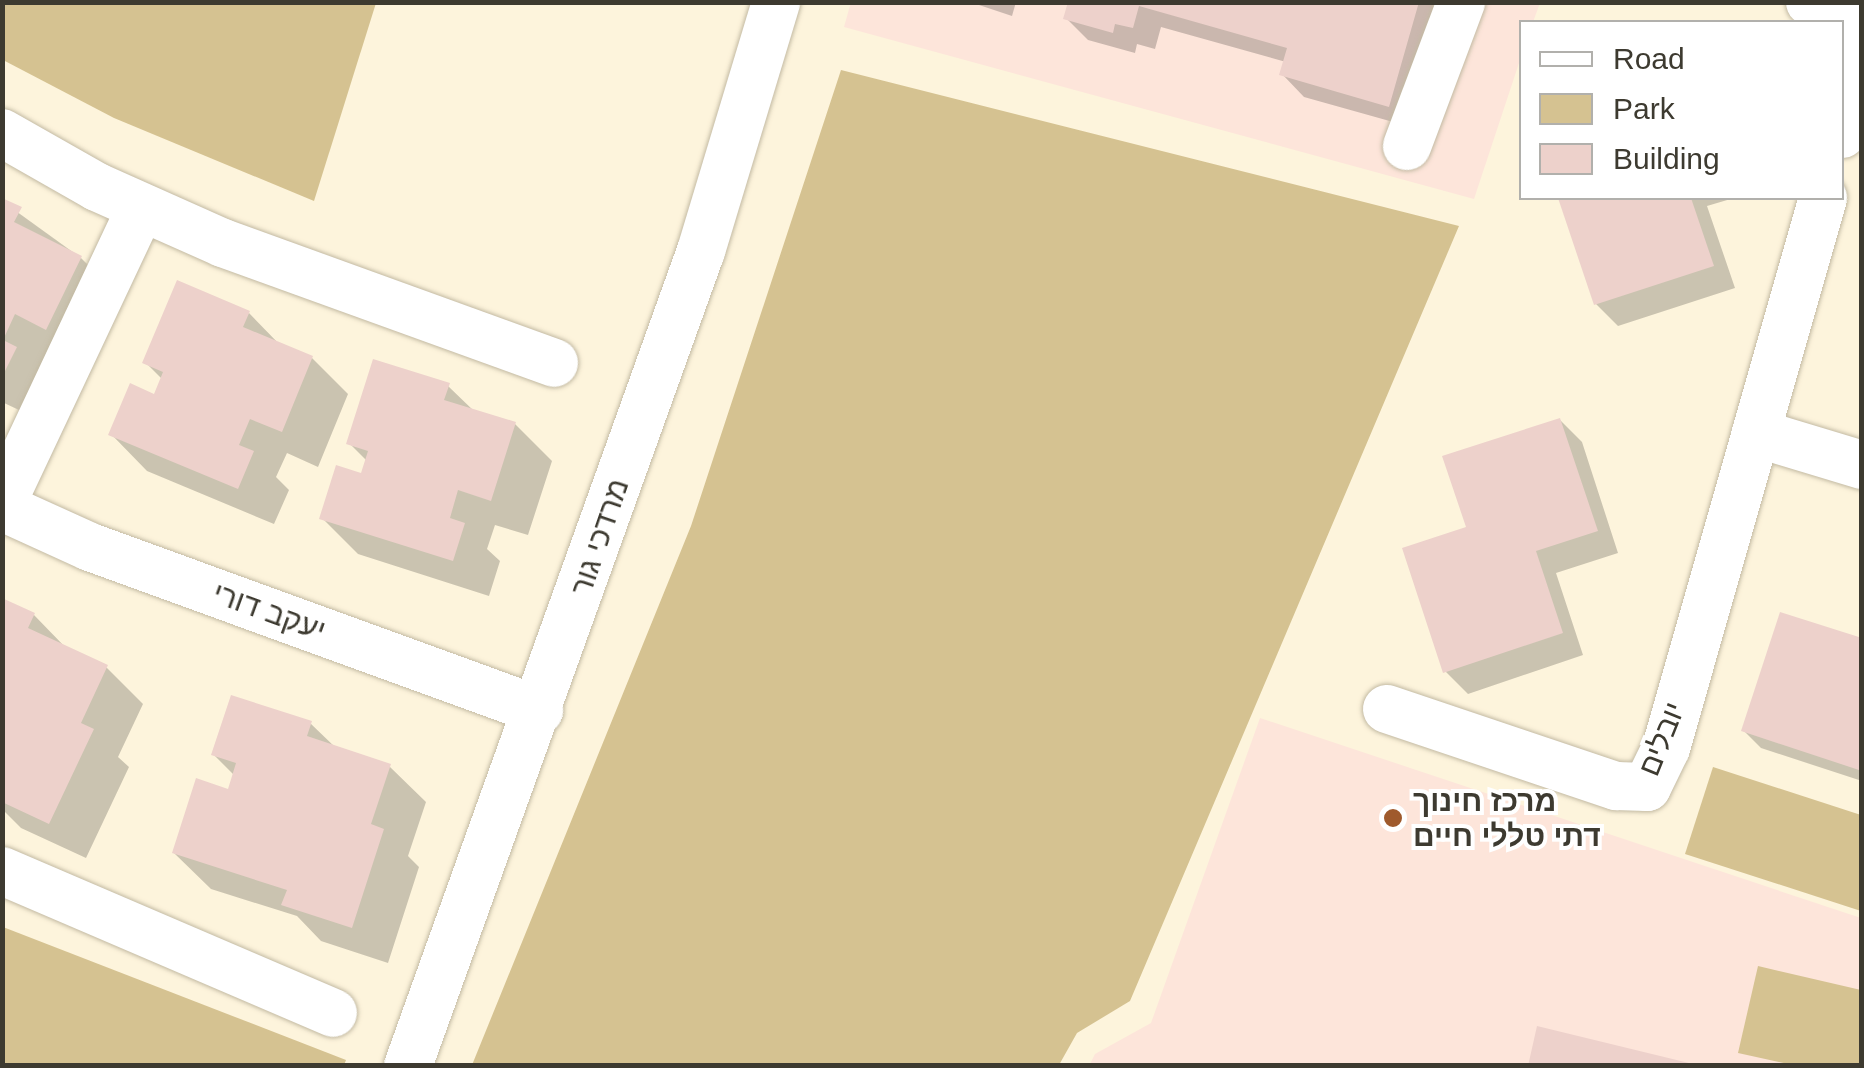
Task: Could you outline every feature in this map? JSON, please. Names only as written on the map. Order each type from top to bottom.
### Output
[{"type":"street","name":"מרדכי גור","points":[[408,1066],[540,710],[701,251],[776,2]]},
{"type":"street","points":[[1407,146],[1461,2]]},
{"type":"street","points":[[1810,2],[1847,16],[1862,61],[1844,127]]},
{"type":"street","points":[[2,133],[141,206],[554,363]]},
{"type":"street","name":"יובלים","points":[[1387,709],[1616,786],[1647,788],[1666,748],[1822,200]]},
{"type":"street","points":[[2,505],[141,206]]},
{"type":"street","points":[[1756,433],[1862,465]]},
{"type":"street","name":"יעקב דורי","points":[[2,505],[90,548],[540,710]]},
{"type":"street","points":[[2,871],[334,1014]]},
{"type":"shaded area","points":[[851,2],[1540,3],[1534,20],[1519,20],[1519,63],[1474,199],[844,27]]},
{"type":"shaded area","name":"מרכז חינוך דתי טללי חיים","points":[[1260,718],[1861,918],[1861,1065],[1089,1066],[1095,1054],[1151,1023]]},
{"type":"green space","points":[[2,3],[376,3],[314,201],[114,118],[3,60]]},
{"type":"green space","points":[[841,70],[1459,226],[1130,1001],[1077,1033],[1059,1065],[472,1065],[691,526]]},
{"type":"green space","points":[[1713,767],[1861,815],[1861,911],[1685,854]]},
{"type":"green space","points":[[3,927],[346,1060],[344,1065],[3,1065]]},
{"type":"green space","points":[[1758,966],[1861,990],[1861,1065],[1793,1065],[1738,1053]]},
{"type":"building","points":[[1068,2],[1419,2],[1389,107],[1279,75],[1287,48],[1139,6],[1133,28],[1115,24],[1113,33],[1063,19]]},
{"type":"building","points":[[2,198],[22,207],[14,222],[82,256],[46,330],[15,314],[3,340],[17,347],[2,377]]},
{"type":"building","points":[[1559,200],[1692,200],[1714,266],[1594,305]]},
{"type":"building","points":[[177,280],[250,311],[243,327],[313,356],[282,432],[250,419],[239,445],[254,451],[238,489],[108,435],[130,383],[154,394],[163,372],[142,363]]},
{"type":"building","points":[[373,359],[450,383],[444,400],[516,422],[491,501],[458,490],[450,518],[465,523],[453,561],[319,519],[336,465],[361,473],[368,451],[346,444]]},
{"type":"building","points":[[1560,418],[1598,531],[1536,551],[1563,633],[1443,673],[1402,548],[1466,527],[1442,456]]},
{"type":"building","points":[[2,598],[35,613],[28,628],[108,665],[81,723],[94,729],[49,824],[2,802]]},
{"type":"building","points":[[1780,612],[1862,638],[1862,771],[1741,731]]},
{"type":"building","points":[[231,695],[312,721],[307,736],[391,764],[371,824],[384,829],[352,928],[281,905],[287,890],[172,853],[196,778],[228,789],[236,763],[211,755]]},
{"type":"building","points":[[1537,1026],[1693,1064],[1693,1066],[1528,1066]]},
{"type":"place","name":"מרכז חינוך דתי טללי חיים","points":[[1393,818]]}]
